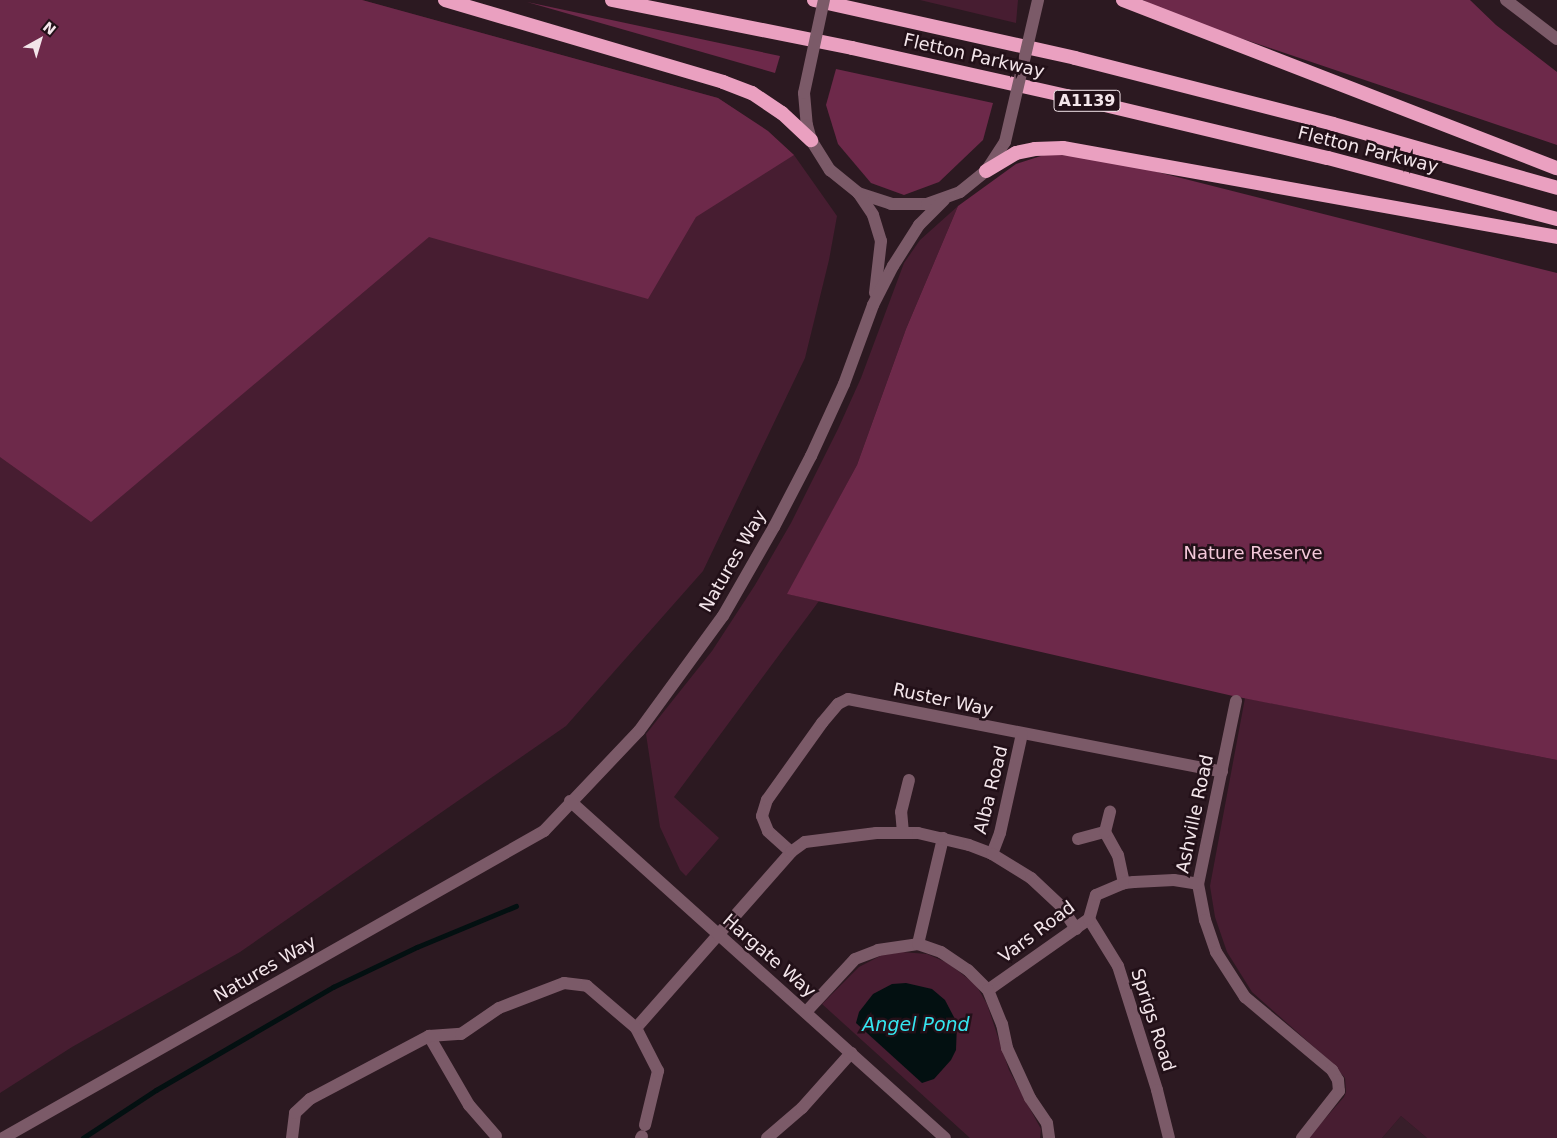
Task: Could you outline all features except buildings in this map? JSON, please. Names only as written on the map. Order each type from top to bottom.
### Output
[{"type":"highway","points":[[445,0],[723,82],[752,93],[782,113],[811,140]]},
{"type":"highway","name":"Fletton Parkway","points":[[612,0],[852,48],[1067,96],[1328,158],[1557,219]]},
{"type":"highway","name":"Fletton Parkway","points":[[814,0],[1066,56],[1314,119],[1557,188]]},
{"type":"highway","points":[[1123,0],[1557,168]]},
{"type":"highway","points":[[986,171],[1016,153],[1035,149],[1063,148],[1557,237]]},
{"type":"street","points":[[824,0],[804,93],[806,125],[811,140],[830,170],[858,193],[874,200],[909,206],[944,200],[960,192],[986,171],[1005,142],[1038,0]]},
{"type":"street","points":[[1506,0],[1557,40]]},
{"type":"street","name":"Natures Way","points":[[858,193],[873,215],[881,241],[873,305]]},
{"type":"street","name":"Natures Way","points":[[3,1138],[544,831],[570,801],[639,731],[723,616],[774,527],[811,456],[844,384],[873,305],[905,246],[919,225],[944,200]]},
{"type":"street","name":"Ruster Way","points":[[791,852],[768,831],[762,816],[767,800],[838,704],[848,699],[1222,772]]},
{"type":"street","name":"Ashville Road","points":[[1236,701],[1198,884],[1205,920],[1216,952],[1244,998],[1332,1070],[1338,1080],[1339,1091],[1302,1138]]},
{"type":"street","name":"Alba Road","points":[[992,854],[1000,833],[1022,734]]},
{"type":"street","points":[[903,833],[901,812],[909,780]]},
{"type":"street","name":"Hargate Way","points":[[570,801],[945,1138]]},
{"type":"street","points":[[1110,812],[1105,832],[1118,855],[1124,883]]},
{"type":"street","points":[[1078,838],[1105,832]]},
{"type":"street","points":[[636,1028],[791,852],[805,842],[903,833],[918,833],[943,838],[992,854],[1031,878],[1060,905],[1076,928]]},
{"type":"street","points":[[918,944],[943,838]]},
{"type":"street","name":"Vars Road","points":[[988,990],[1089,920],[1096,894],[1124,883],[1174,880],[1198,884]]},
{"type":"street","name":"Sprigs Road","points":[[1089,920],[1118,966],[1157,1090],[1169,1138]]},
{"type":"street","points":[[806,1012],[855,959],[878,950],[918,944],[941,952],[968,970],[988,990],[1002,1024],[1007,1048],[1030,1098],[1047,1123],[1050,1134],[1049,1138]]},
{"type":"street","points":[[292,1138],[295,1113],[310,1099],[429,1036],[461,1034],[499,1008],[564,983],[587,986],[636,1028],[658,1071],[643,1133]]},
{"type":"street","points":[[429,1036],[469,1105],[496,1136]]},
{"type":"street","points":[[767,1138],[802,1108],[851,1053]]},
{"type":"shaded area","points":[[0,0],[362,0],[718,98],[758,125],[794,155],[837,216],[829,260],[805,358],[703,571],[566,726],[240,952],[72,1047],[0,1093]]},
{"type":"shaded area","points":[[920,0],[1018,0],[1016,23]]},
{"type":"shaded area","points":[[958,206],[906,329],[857,465],[788,594],[819,601],[674,797],[719,838],[686,876],[680,870],[660,827],[646,734],[712,651],[755,585],[791,523],[838,429],[861,378],[904,263],[920,240]]},
{"type":"shaded area","points":[[1245,698],[1557,760],[1557,1138],[1427,1138],[1401,1116],[1382,1138],[1308,1138],[1344,1097],[1346,1092],[1345,1078],[1332,1063],[1252,992],[1227,952],[1215,917],[1210,886]]},
{"type":"shaded area","points":[[902,952],[927,954],[948,963],[976,985],[987,1004],[1009,1070],[1041,1129],[1040,1138],[970,1138],[822,1004],[859,967],[882,955]]},
{"type":"shaded area","points":[[1401,1116],[1427,1138],[1382,1138]]},
{"type":"green space","points":[[0,0],[362,0],[718,98],[768,131],[794,155],[696,217],[648,299],[429,237],[91,522],[0,457]]},
{"type":"green space","points":[[1143,0],[1470,0],[1496,25],[1557,72],[1557,145],[1178,17]]},
{"type":"green space","points":[[527,2],[780,56],[775,73]]},
{"type":"green space","points":[[836,69],[993,103],[983,140],[939,182],[904,195],[871,183],[838,144],[826,105]]},
{"type":"green space","name":"Nature Reserve","points":[[1047,154],[1102,158],[1557,273],[1557,760],[1233,696],[787,594],[857,465],[906,329],[958,206],[1016,164]]},
{"type":"water","name":"Angel Pond","points":[[906,983],[932,989],[945,1000],[957,1023],[956,1050],[951,1060],[934,1079],[922,1083],[856,1023],[859,1012],[873,994],[892,984]]},
{"type":"waterway","points":[[83,1138],[156,1090],[333,987],[417,947],[516,906]]}]
